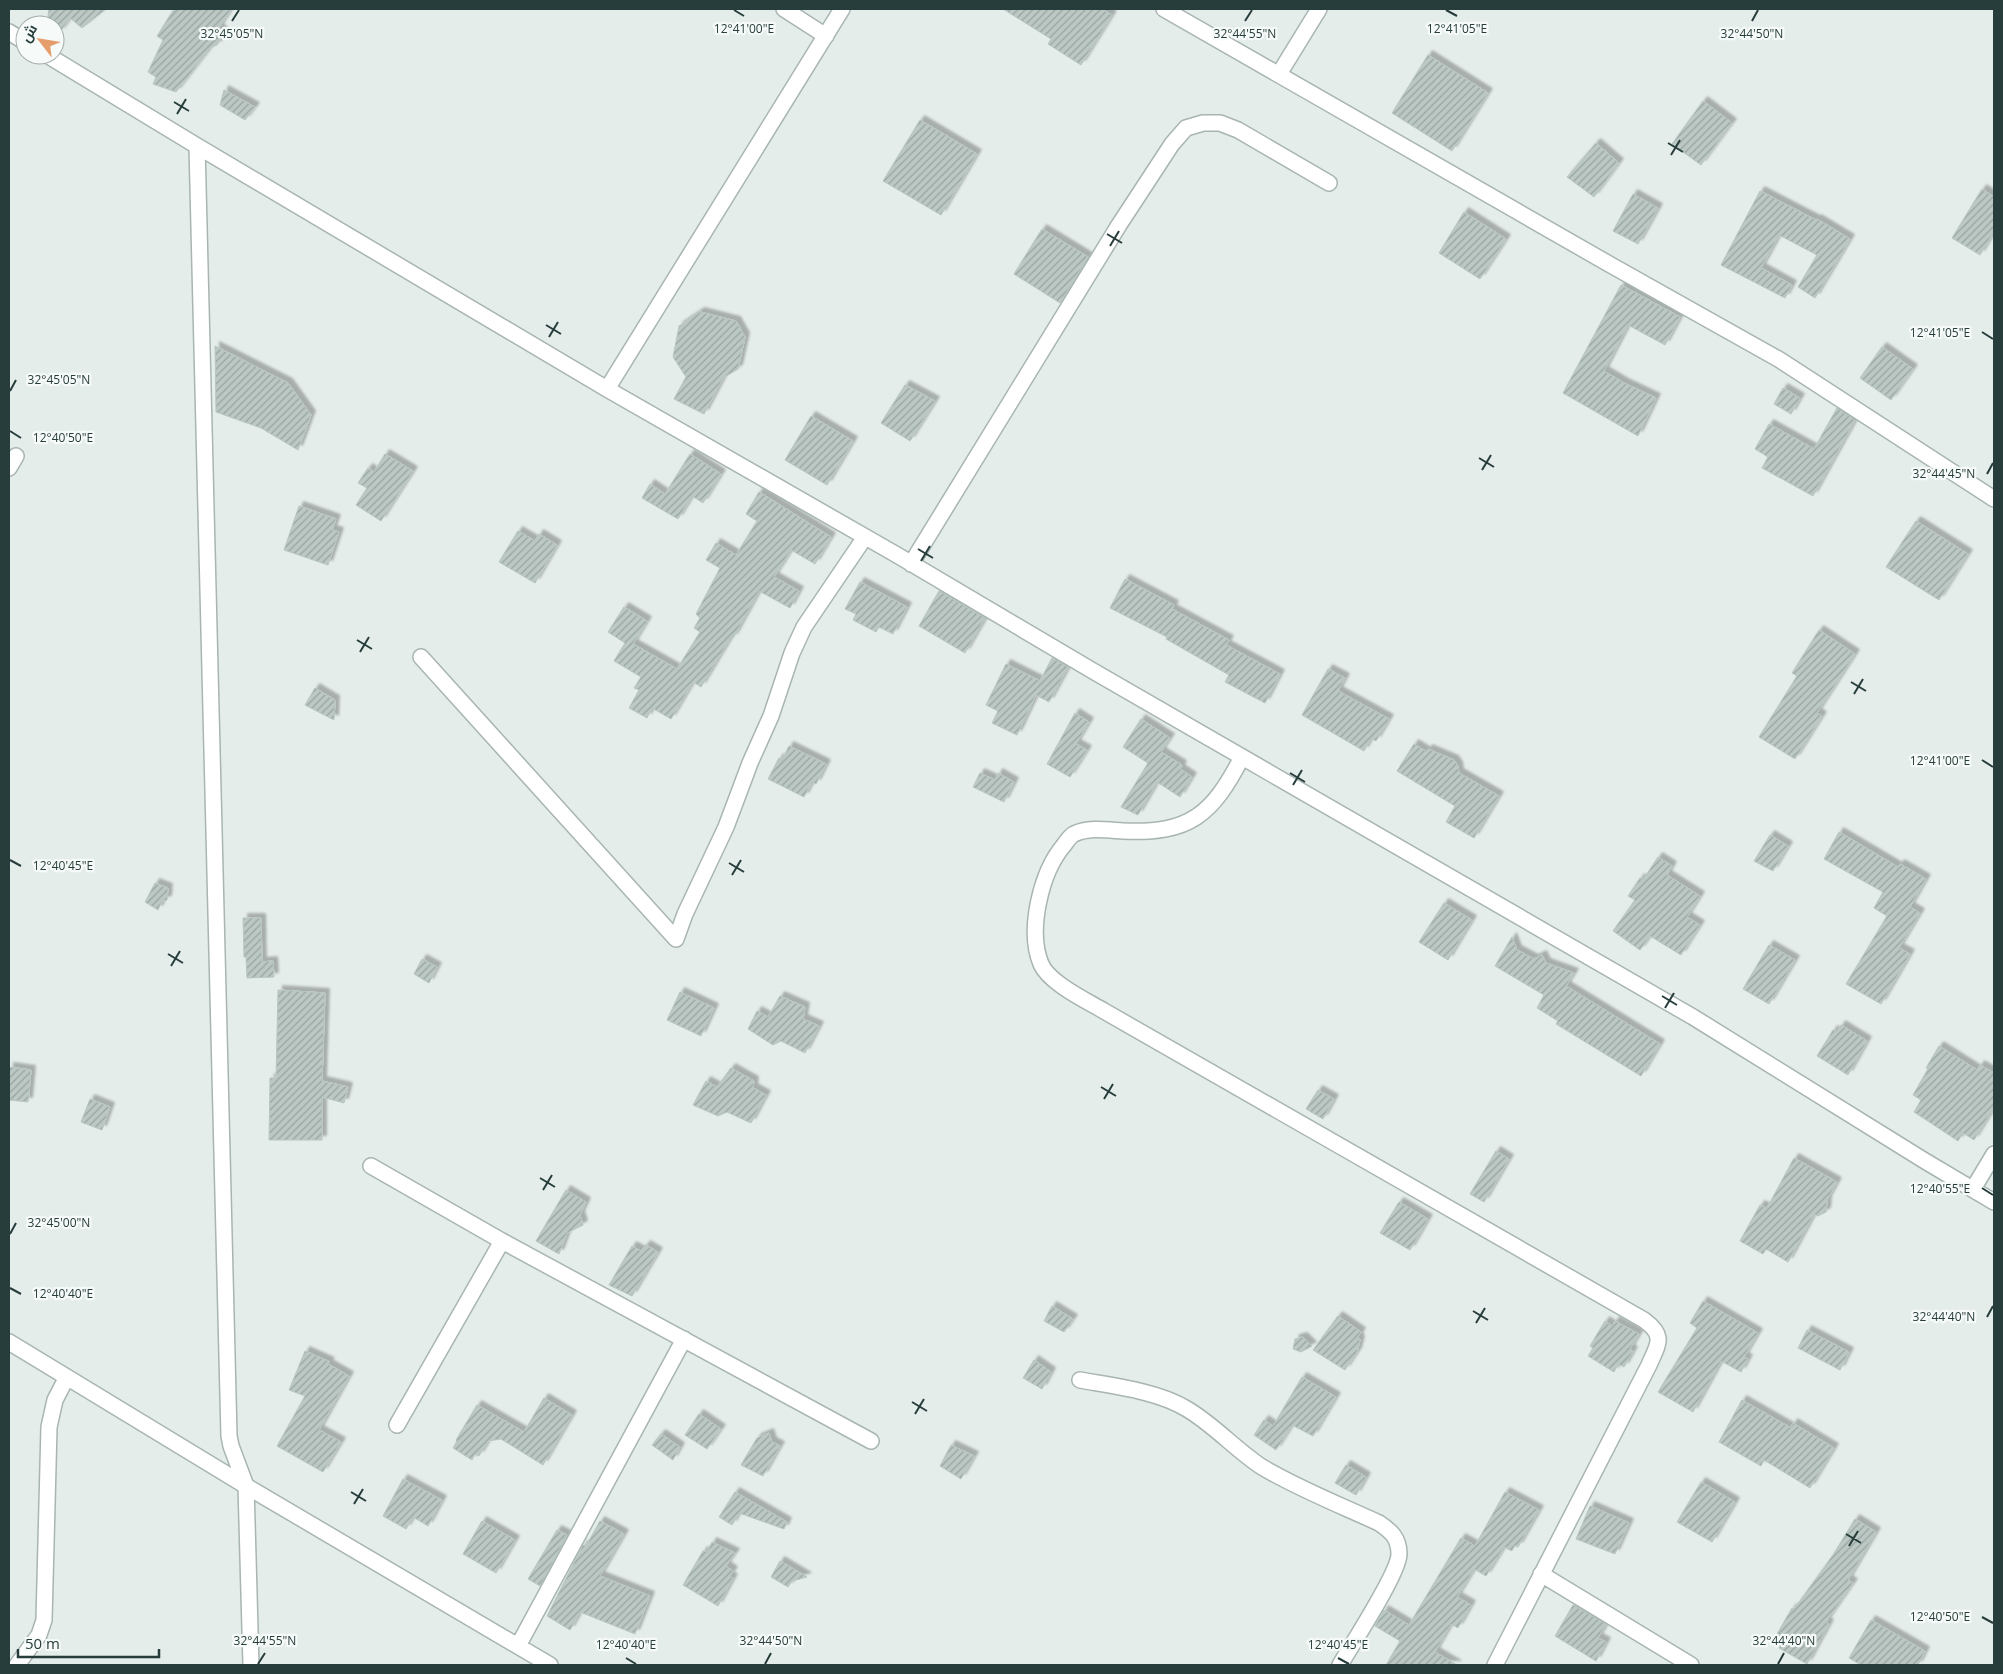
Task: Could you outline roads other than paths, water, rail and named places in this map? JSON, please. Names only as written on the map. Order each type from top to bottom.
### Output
[{"type":"street","points":[[784,9],[826,36]]},
{"type":"street","points":[[607,389],[842,9]]},
{"type":"street","points":[[1164,9],[1780,360],[1992,492]]},
{"type":"street","points":[[1279,74],[1318,9]]},
{"type":"street","points":[[62,65],[607,389],[1693,1017],[1994,1202]]},
{"type":"street","points":[[911,564],[1119,225],[1172,144],[1186,128],[1203,123],[1220,123],[1238,130],[1328,183]]},
{"type":"street","points":[[196,146],[229,1436],[246,1486],[251,1665]]},
{"type":"street","points":[[421,657],[676,939],[685,914],[726,827],[771,716],[792,653],[804,627],[865,537]]},
{"type":"street","points":[[1242,757],[1222,792],[1205,812],[1176,828],[1154,832],[1087,830],[1072,835],[1055,856],[1040,889],[1036,942],[1041,964],[1050,975],[1066,988],[1104,1011],[1644,1320],[1656,1330],[1659,1342],[1648,1365],[1494,1665]]},
{"type":"street","points":[[1973,1189],[1994,1154]]},
{"type":"street","points":[[371,1166],[502,1241],[871,1441]]},
{"type":"street","points":[[398,1425],[502,1241]]},
{"type":"street","points":[[518,1646],[684,1339]]},
{"type":"street","points":[[9,1342],[246,1486],[550,1665]]},
{"type":"street","points":[[17,1665],[39,1635],[44,1620],[49,1428],[55,1400],[67,1377]]},
{"type":"street","points":[[1080,1380],[1126,1388],[1168,1400],[1186,1408],[1260,1465],[1284,1479],[1379,1523],[1391,1532],[1399,1549],[1397,1568],[1340,1665]]},
{"type":"street","points":[[1541,1574],[1691,1665]]}]
